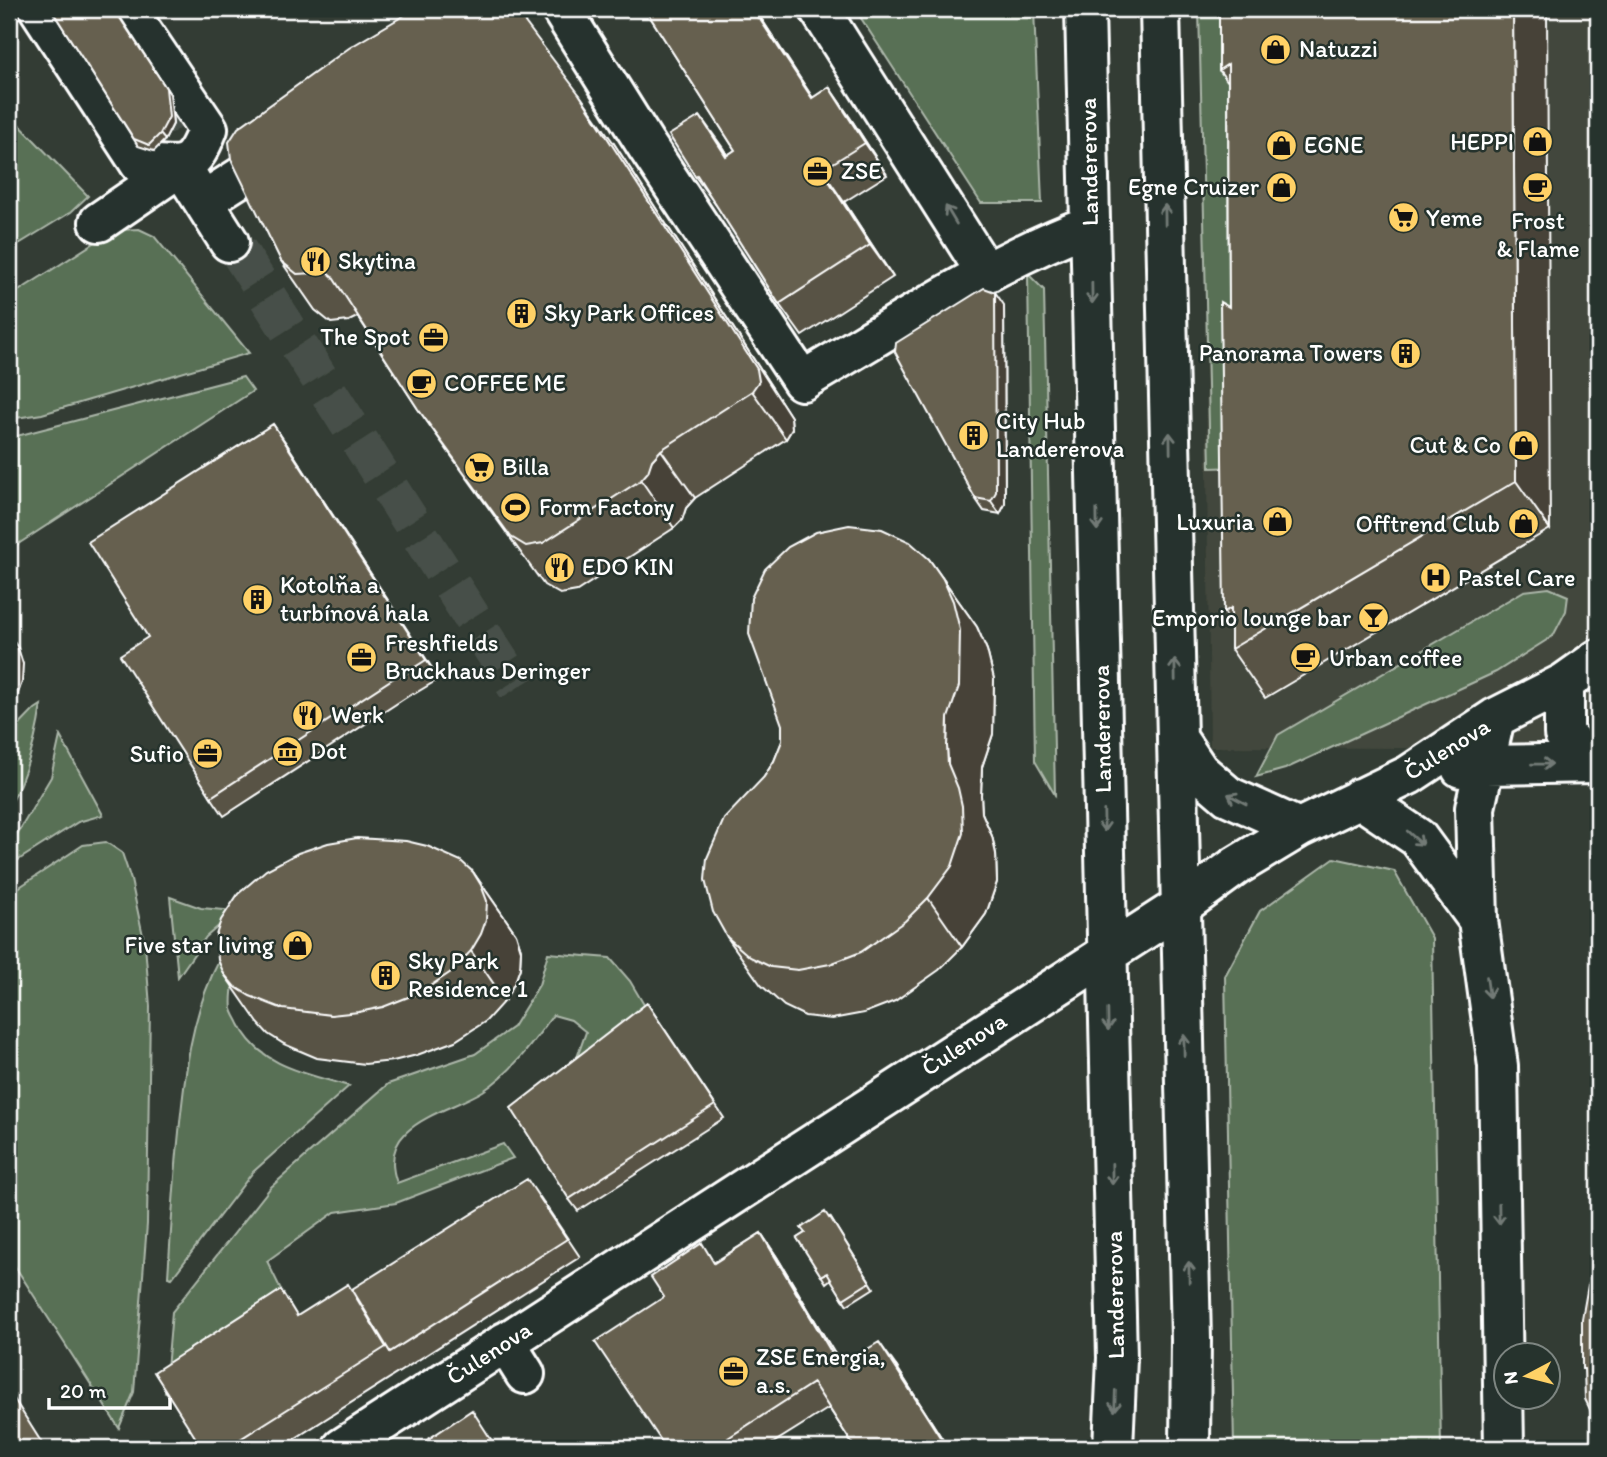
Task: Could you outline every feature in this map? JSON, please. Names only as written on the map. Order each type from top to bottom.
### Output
[{"type":"street","points":[[39,9],[140,164],[181,166]]},
{"type":"street","points":[[99,222],[198,155],[208,130],[127,9]]},
{"type":"street","points":[[561,9],[646,145],[802,381],[986,273],[1051,240],[1090,225]]},
{"type":"street","points":[[819,9],[986,273]]},
{"type":"street","name":"Landererova","points":[[1086,9],[1116,1359],[1113,1448]]},
{"type":"street","points":[[1160,9],[1191,1340],[1190,1448]]},
{"type":"street","points":[[203,201],[308,134]]},
{"type":"street","points":[[181,166],[229,242]]},
{"type":"street","name":"Čulenova","points":[[342,1448],[1107,951],[1181,906],[1236,866],[1299,828],[1409,775],[1495,718],[1563,683],[1598,659]]},
{"type":"street","points":[[1563,683],[1564,734],[1595,763]]},
{"type":"street","points":[[1495,718],[1475,808],[1478,919],[1498,1066],[1504,1448]]},
{"type":"street","points":[[1177,738],[1199,771],[1228,796],[1299,828]]},
{"type":"street","points":[[1409,775],[1485,765],[1595,763]]},
{"type":"street","points":[[1359,799],[1418,838],[1478,919]]},
{"type":"street","points":[[505,1342],[526,1374]]},
{"type":"shaded area","name":"Panorama Towers","points":[[1202,9],[1598,9],[1598,749],[1210,747]]},
{"type":"green space","points":[[855,9],[1034,9],[1042,203],[981,203]]},
{"type":"green space","points":[[1199,9],[1238,9],[1240,467],[1210,468]]},
{"type":"green space","points":[[9,114],[88,196],[71,212],[9,250]]},
{"type":"green space","points":[[139,229],[154,236],[249,353],[42,414],[9,419],[9,297],[102,238],[119,230]]},
{"type":"green space","points":[[1028,274],[1044,290],[1055,795],[1035,761]]},
{"type":"green space","points":[[243,377],[253,391],[9,550],[9,438]]},
{"type":"green space","points":[[1549,588],[1568,596],[1566,611],[1553,636],[1496,672],[1285,769],[1256,777],[1278,735],[1524,591]]},
{"type":"green space","points":[[41,705],[30,758],[9,808],[9,736]]},
{"type":"green space","points":[[60,736],[103,815],[78,822],[9,866],[9,848],[51,777]]},
{"type":"green space","points":[[106,842],[122,853],[131,880],[145,945],[150,1006],[147,1224],[134,1392],[119,1428],[9,1257],[9,894],[83,845]]},
{"type":"green space","points":[[1334,858],[1394,871],[1432,938],[1441,1448],[1234,1448],[1225,976],[1260,911]]},
{"type":"green space","points":[[170,897],[201,908],[236,911],[206,937],[178,977]]},
{"type":"green space","points":[[548,953],[610,958],[630,981],[702,1103],[569,1080],[586,1032],[571,1020],[553,1015],[521,1056],[494,1083],[405,1133],[396,1146],[393,1163],[397,1183],[503,1144],[513,1158],[396,1203],[335,1212],[267,1261],[291,1310],[165,1392],[172,1312],[271,1187],[388,1084],[475,1054],[513,1027],[539,985]]},
{"type":"green space","points":[[219,961],[236,966],[232,993],[233,1011],[248,1038],[259,1050],[301,1072],[349,1086],[253,1172],[172,1278],[168,1277],[173,1205],[187,1066],[202,1002]]},
{"type":"building","points":[[51,9],[114,9],[166,88],[169,117],[160,134],[149,145],[134,139]]},
{"type":"building","name":"Sky Park Offices","points":[[415,9],[515,9],[579,94],[757,369],[759,381],[752,391],[661,450],[641,480],[543,543],[526,546],[511,537],[418,409],[332,276],[323,269],[316,273],[297,274],[281,261],[231,159],[229,142],[238,128],[349,48]]},
{"type":"building","name":"ZSE","points":[[645,9],[753,9],[812,98],[829,87],[865,143],[822,170],[870,245],[779,304],[669,135],[700,116],[726,156],[735,150]]},
{"type":"building","name":"Panorama Towers","points":[[1219,9],[1513,9],[1516,481],[1231,649],[1231,608],[1224,612],[1220,302],[1229,307],[1228,64],[1219,70]]},
{"type":"building","name":"City Hub Landererova","points":[[984,288],[995,292],[996,492],[991,501],[975,498],[895,352],[896,343]]},
{"type":"building","name":"Kotolňa a turbínová hala","points":[[273,424],[426,660],[401,676],[400,674],[211,797],[120,655],[148,637],[88,542]]},
{"type":"building","points":[[849,525],[882,529],[910,542],[929,559],[943,579],[953,601],[960,630],[959,686],[948,718],[947,746],[948,764],[962,806],[963,833],[952,866],[928,898],[905,921],[861,952],[830,964],[798,970],[771,967],[750,957],[727,937],[713,912],[705,880],[707,858],[724,819],[764,777],[782,741],[782,725],[749,634],[751,598],[765,569],[788,547],[816,532]]},
{"type":"building","points":[[357,838],[406,841],[427,846],[461,861],[473,872],[487,901],[486,920],[471,951],[451,972],[421,992],[383,1007],[359,1012],[331,1015],[283,1009],[250,996],[234,986],[224,974],[218,960],[216,935],[221,920],[238,894],[266,870],[298,853],[328,843]]},
{"type":"building","points":[[647,1003],[715,1105],[569,1199],[511,1108]]},
{"type":"building","points":[[527,1179],[567,1239],[390,1352],[352,1289]]},
{"type":"building","points":[[825,1212],[870,1282],[843,1299],[827,1273],[821,1276],[797,1238],[805,1233],[801,1228]]},
{"type":"building","points":[[761,1233],[837,1362],[850,1355],[851,1359],[879,1342],[947,1448],[855,1448],[813,1383],[728,1438],[735,1448],[666,1448],[595,1342],[664,1297],[651,1277],[702,1243],[714,1263]]},
{"type":"building","points":[[1598,1268],[1598,1426],[1585,1399],[1582,1319],[1588,1285]]},
{"type":"building","points":[[348,1284],[386,1347],[226,1448],[202,1448],[154,1372],[281,1290],[297,1316]]},
{"type":"building","points":[[9,1391],[45,1448],[9,1448]]},
{"type":"building","points":[[472,1410],[494,1444],[491,1448],[415,1448]]},
{"type":"tunnel","points":[[84,9],[517,688]]},
{"type":"place","name":"Natuzzi","points":[[1276,49]]},
{"type":"place","name":"HEPPI","points":[[1537,142]]},
{"type":"place","name":"EGNE","points":[[1281,145]]},
{"type":"place","name":"ZSE","points":[[818,171]]},
{"type":"place","name":"Egne Cruizer","points":[[1282,187]]},
{"type":"place","name":"Frost & Flame","points":[[1538,187]]},
{"type":"place","name":"Yeme","points":[[1403,218]]},
{"type":"place","name":"Skytina","points":[[315,261]]},
{"type":"place","name":"Sky Park Offices","points":[[521,313]]},
{"type":"place","name":"The Spot","points":[[433,337]]},
{"type":"place","name":"Panorama Towers","points":[[1406,353]]},
{"type":"place","name":"COFFEE ME","points":[[421,383]]},
{"type":"place","name":"City Hub Landererova","points":[[973,435]]},
{"type":"place","name":"Cut & Co","points":[[1524,445]]},
{"type":"place","name":"Billa","points":[[479,467]]},
{"type":"place","name":"Form Factory","points":[[516,507]]},
{"type":"place","name":"Luxuria","points":[[1277,522]]},
{"type":"place","name":"Offtrend Club","points":[[1523,524]]},
{"type":"place","name":"EDO KIN","points":[[559,567]]},
{"type":"place","name":"Pastel Care","points":[[1435,578]]},
{"type":"place","name":"Kotolňa a turbínová hala","points":[[257,599]]},
{"type":"place","name":"Emporio lounge bar","points":[[1374,618]]},
{"type":"place","name":"Freshfields Bruckhaus Deringer","points":[[362,657]]},
{"type":"place","name":"Urban coffee","points":[[1306,658]]},
{"type":"place","name":"Werk","points":[[308,715]]},
{"type":"place","name":"Dot","points":[[287,751]]},
{"type":"place","name":"Sufio","points":[[207,754]]},
{"type":"place","name":"Five star living","points":[[297,945]]},
{"type":"place","name":"Sky Park Residence 1","points":[[385,975]]},
{"type":"place","name":"ZSE Energia, a.s.","points":[[733,1371]]}]
